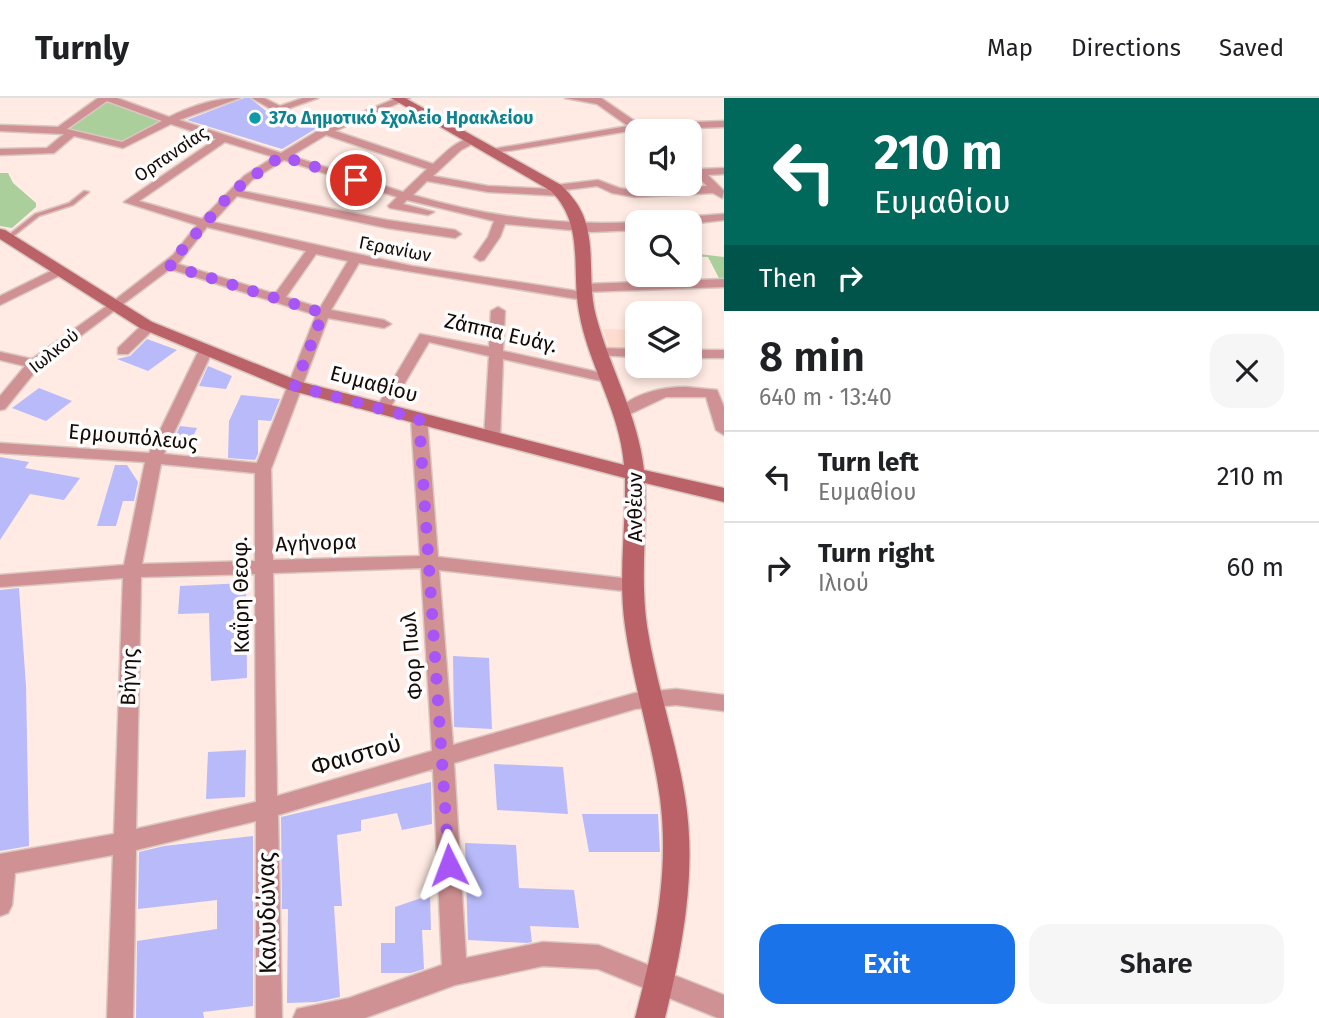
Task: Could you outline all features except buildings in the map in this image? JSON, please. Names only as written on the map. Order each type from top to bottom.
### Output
[{"type":"street","points":[[60,130],[83,111],[107,98],[404,195]]},
{"type":"street","points":[[0,128],[60,130],[124,145],[192,110],[235,98]]},
{"type":"street","points":[[257,98],[276,110],[313,98]]},
{"type":"street","points":[[401,98],[559,191]]},
{"type":"street","name":"Ιωλκού","points":[[0,406],[34,364],[169,265],[232,192],[281,156],[326,131],[401,98]]},
{"type":"street","points":[[570,98],[597,99],[626,119]]},
{"type":"street","points":[[702,125],[724,124]]},
{"type":"street","points":[[326,131],[434,168]]},
{"type":"street","points":[[493,152],[625,131]]},
{"type":"street","points":[[0,152],[50,151],[73,132]]},
{"type":"street","name":"Ορτανσίας","points":[[203,225],[130,202],[224,138]]},
{"type":"street","points":[[472,140],[460,145],[394,206],[442,213],[463,212],[500,220],[579,228],[625,226]]},
{"type":"street","points":[[702,172],[724,171]]},
{"type":"street","points":[[702,176],[720,193]]},
{"type":"street","points":[[424,177],[488,189],[559,191],[598,183],[616,191],[635,194],[720,193]]},
{"type":"street","name":"Ανθέων","points":[[559,191],[572,204],[579,228],[589,324],[630,436],[636,475],[633,586],[635,619],[674,812],[677,855],[671,915],[650,1018]]},
{"type":"street","points":[[232,192],[387,224],[454,234]]},
{"type":"street","points":[[702,219],[724,217]]},
{"type":"street","points":[[480,257],[494,237],[500,220]]},
{"type":"street","name":"Γερανίων","points":[[203,225],[355,260],[492,284],[584,292],[724,284]]},
{"type":"street","name":"Ευμαθίου","points":[[4,235],[149,326],[295,386],[636,475],[724,495]]},
{"type":"street","points":[[278,299],[313,250]]},
{"type":"street","name":"Καΐρη Θεοφ.","points":[[265,809],[263,469],[323,313],[355,260]]},
{"type":"street","points":[[169,265],[323,313],[384,324]]},
{"type":"street","points":[[0,301],[61,270]]},
{"type":"street","points":[[492,438],[498,311]]},
{"type":"street","points":[[123,351],[149,326]]},
{"type":"street","name":"Ζάππα Ευάγ.","points":[[382,410],[425,337],[610,379]]},
{"type":"street","name":"Βήνης","points":[[120,1018],[132,571],[154,458],[206,350]]},
{"type":"street","points":[[600,352],[625,353]]},
{"type":"street","points":[[702,354],[724,354]]},
{"type":"street","points":[[0,356],[34,364]]},
{"type":"street","points":[[623,412],[649,395],[671,391],[712,393],[724,430]]},
{"type":"street","name":"Φορ Πωλ","points":[[419,419],[455,973]]},
{"type":"street","name":"Ερμουπόλεως","points":[[0,448],[154,458],[263,469]]},
{"type":"street","name":"Αγήνορα","points":[[0,580],[132,571],[427,562],[633,586]]},
{"type":"street","name":"Φαιστού","points":[[2,864],[124,842],[265,809],[650,699],[688,698],[724,702]]},
{"type":"street","name":"Καλυδώνας","points":[[265,809],[269,1018]]},
{"type":"street","points":[[0,905],[2,864]]},
{"type":"street","points":[[306,1018],[349,1011],[455,973],[543,954],[598,957],[724,1008]]},
{"type":"lane","points":[[4,235],[37,215],[71,204],[86,192]]},
{"type":"shaded area","points":[[603,329],[625,330],[625,348],[609,348]]},
{"type":"green space","points":[[106,98],[165,121],[122,145],[60,130]]},
{"type":"green space","points":[[0,173],[8,173],[13,183],[36,203],[36,207],[12,228],[0,226]]},
{"type":"green space","points":[[702,254],[724,257],[724,280],[720,280],[708,257],[702,257]]},
{"type":"place","name":"37ο Δημοτικό Σχολείο Ηρακλείου","points":[[255,118]]},
{"type":"route","points":[[356,180],[281,156],[254,173],[232,192],[169,265],[323,313],[295,386],[419,419],[449,865]]}]
